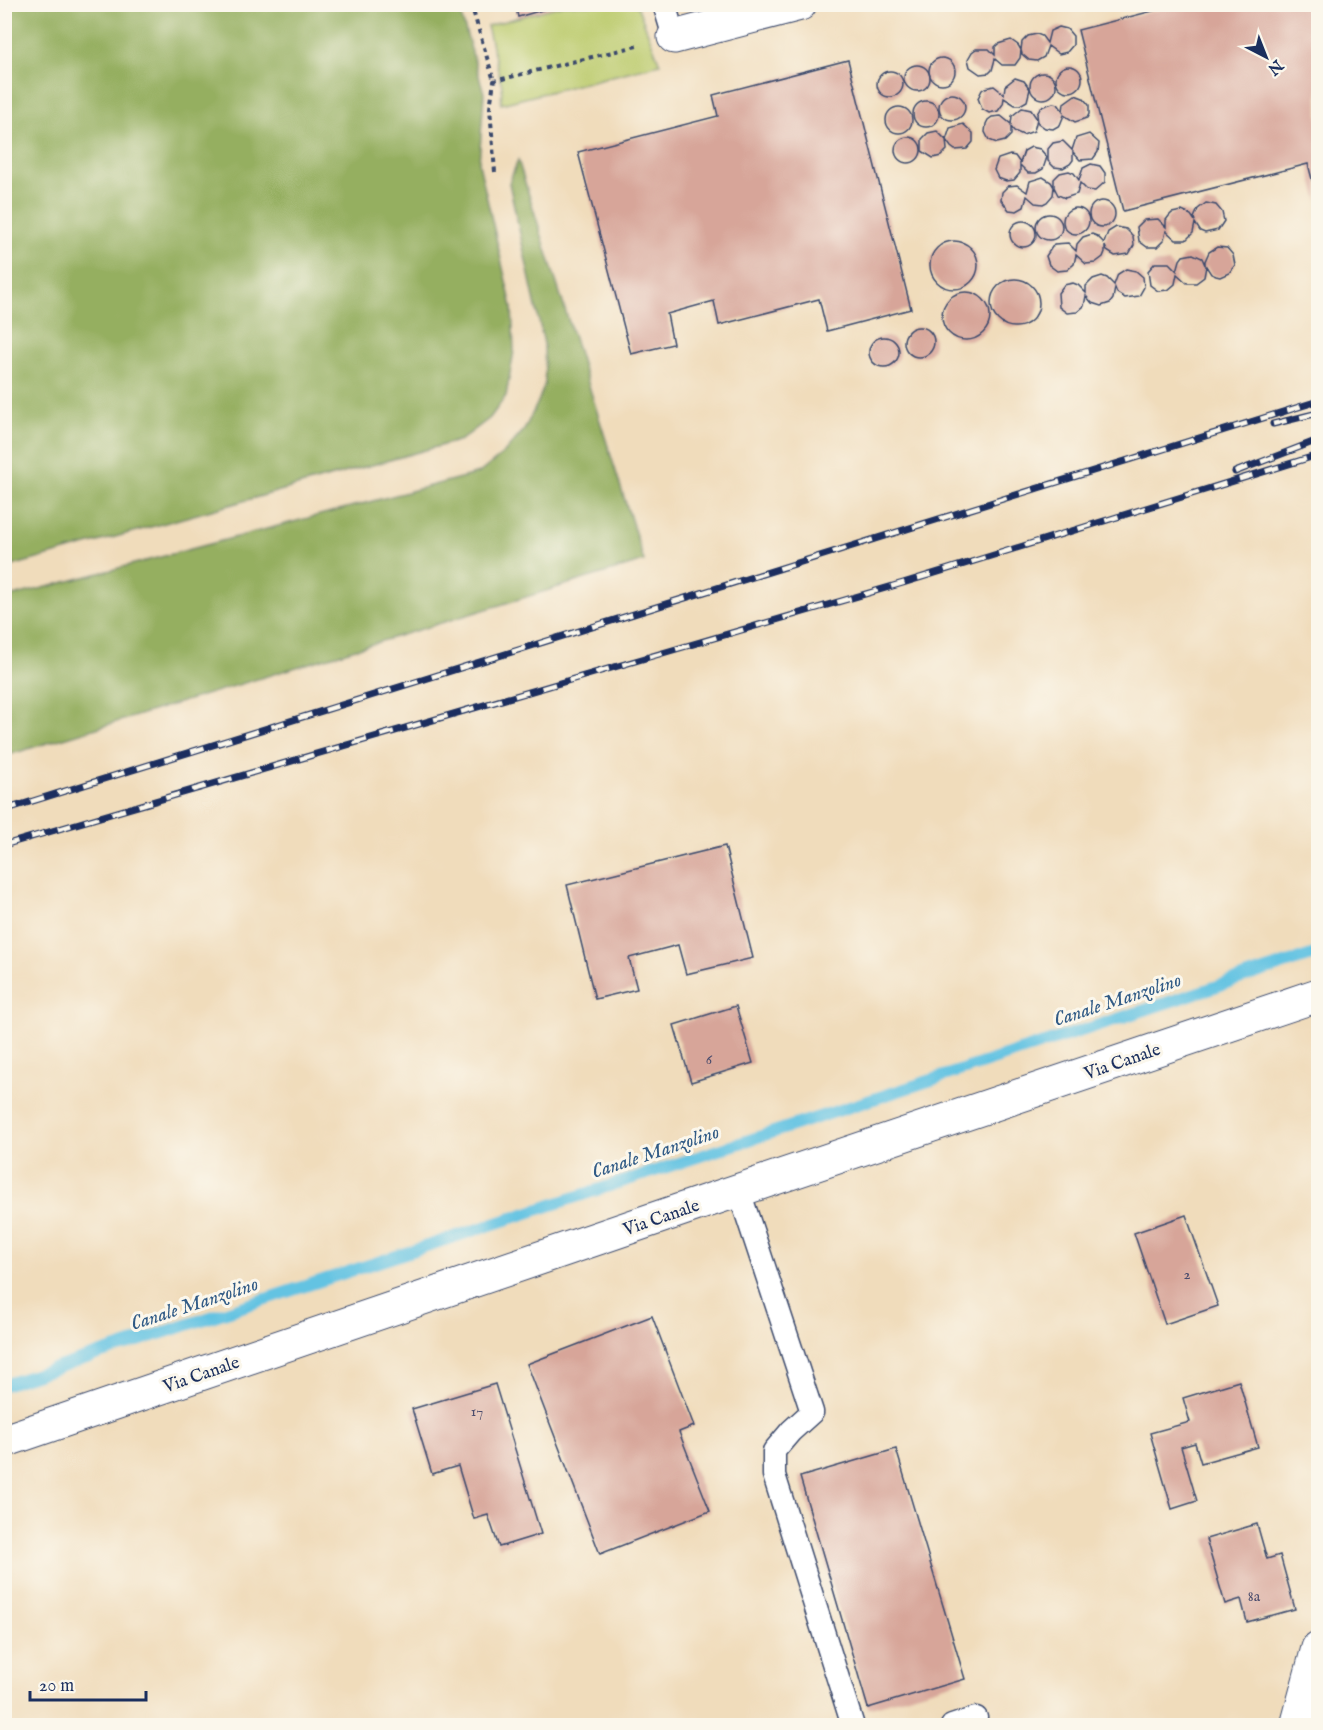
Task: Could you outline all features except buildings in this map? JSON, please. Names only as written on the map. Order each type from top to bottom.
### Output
[{"type":"street","points":[[674,37],[800,4]]},
{"type":"street","name":"Via Canale","points":[[4,1441],[1318,995]]},
{"type":"street","points":[[1297,1725],[1318,1648]]},
{"type":"lane","points":[[664,4],[674,37]]},
{"type":"lane","points":[[739,1191],[812,1412],[774,1450],[774,1475],[853,1725]]},
{"type":"lane","points":[[951,1725],[976,1718]]},
{"type":"path","points":[[471,4],[494,81],[490,108],[495,172]]},
{"type":"path","points":[[494,81],[674,37]]},
{"type":"green space","points":[[5,4],[458,5],[484,93],[479,164],[512,307],[514,351],[506,396],[490,418],[461,440],[5,568]]},
{"type":"green space","points":[[563,5],[637,5],[660,64],[501,104],[502,86],[487,26]]},
{"type":"green space","points":[[518,160],[644,561],[5,756],[5,598],[479,473],[504,453],[524,430],[545,383],[544,344],[509,183]]},
{"type":"waterway","name":"Canale Manzolino","points":[[4,1385],[1318,953]]},
{"type":"railway","points":[[4,810],[1318,401]]},
{"type":"railway","points":[[1273,424],[1318,413]]},
{"type":"railway","points":[[1235,472],[1318,440]]},
{"type":"railway","points":[[4,845],[903,583],[1318,455]]}]
